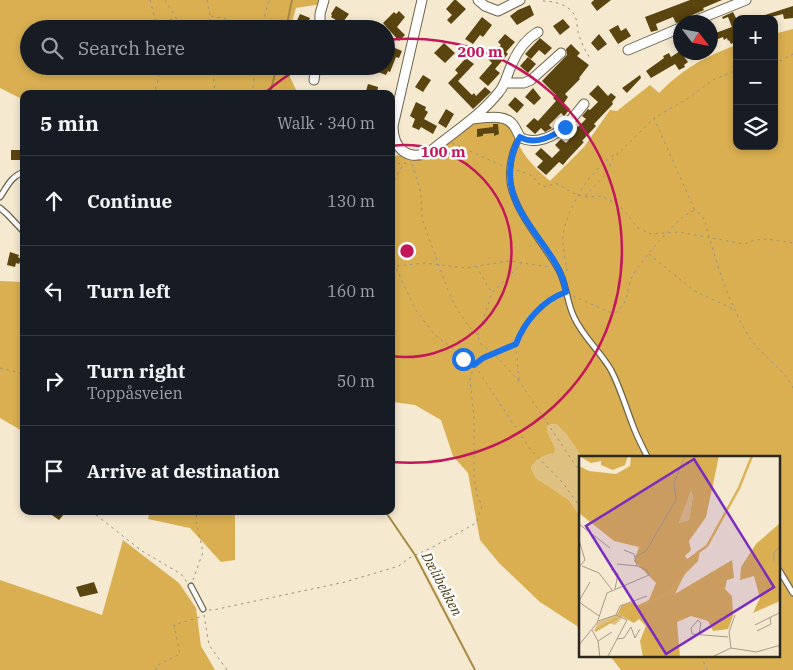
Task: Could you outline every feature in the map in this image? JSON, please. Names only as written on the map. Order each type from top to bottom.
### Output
[{"type":"street","points":[[320,20],[324,0]]},
{"type":"street","points":[[395,112],[422,0]]},
{"type":"street","points":[[478,0],[485,6],[498,11],[520,0]]},
{"type":"street","points":[[709,15],[746,0]]},
{"type":"street","points":[[628,50],[673,31]]},
{"type":"street","points":[[395,142],[401,150],[416,156],[428,152],[472,119],[488,105],[505,83],[512,63],[533,35],[538,32]]},
{"type":"street","points":[[505,83],[524,83],[531,80],[561,53]]},
{"type":"street","points":[[314,80],[315,75]]},
{"type":"street","points":[[472,119],[503,118],[515,127],[520,137],[530,141],[556,134],[565,127],[584,104]]},
{"type":"lane","points":[[520,137],[516,143],[510,168],[511,186],[521,215],[558,267],[574,319],[610,368],[618,383],[632,424],[647,456]]},
{"type":"lane","points":[[0,197],[11,180],[20,173]]},
{"type":"lane","points":[[0,208],[20,228]]},
{"type":"lane","points":[[780,572],[793,593]]},
{"type":"lane","points":[[191,586],[203,609]]},
{"type":"path","points":[[150,0],[155,20]]},
{"type":"path","points":[[165,0],[176,18],[180,20]]},
{"type":"path","points":[[207,0],[209,20]]},
{"type":"path","points":[[266,0],[267,5]]},
{"type":"path","points":[[263,20],[269,0]]},
{"type":"path","points":[[543,1],[551,1],[572,11],[583,48],[590,58]]},
{"type":"path","points":[[210,16],[227,20]]},
{"type":"path","points":[[168,20],[176,18]]},
{"type":"path","points":[[778,62],[793,54]]},
{"type":"path","points":[[585,196],[607,173],[612,160],[654,118],[687,99],[713,80],[733,72]]},
{"type":"path","points":[[156,89],[159,75]]},
{"type":"path","points":[[214,75],[215,90]]},
{"type":"path","points":[[253,90],[255,75]]},
{"type":"path","points":[[654,118],[695,211],[700,214],[734,310],[751,340],[787,376],[793,388]]},
{"type":"path","points":[[444,140],[532,176],[541,186],[546,187],[558,184],[585,196],[602,196],[619,204],[638,228],[651,234],[680,232],[744,244],[766,239],[793,243]]},
{"type":"path","points":[[568,278],[563,236],[568,217],[578,194],[586,183],[611,156],[620,152]]},
{"type":"path","points":[[395,179],[404,163]]},
{"type":"path","points":[[395,164],[412,163],[421,193],[422,219],[456,307],[477,336],[480,344],[494,354],[519,381],[579,471]]},
{"type":"path","points":[[519,381],[516,344],[520,333],[541,307],[558,295],[566,292],[609,312],[617,312],[625,304],[632,276],[665,233],[690,212],[695,211]]},
{"type":"path","points":[[649,254],[693,290],[734,310]]},
{"type":"path","points":[[558,267],[509,261],[466,268],[424,263],[396,266],[415,309],[434,334],[463,359],[474,365],[530,449],[563,483],[579,506]]},
{"type":"path","points":[[477,336],[492,293],[522,263]]},
{"type":"path","points":[[476,266],[492,293]]},
{"type":"path","points":[[227,670],[209,645],[203,609],[213,610],[335,584],[399,566],[409,558],[476,523],[482,506],[476,494],[474,475],[474,417],[470,380],[474,365],[483,358],[516,344]]},
{"type":"path","points":[[0,368],[20,373]]},
{"type":"path","points":[[96,515],[142,550],[181,574],[191,586],[204,552],[196,520],[197,515]]},
{"type":"path","points":[[156,670],[156,666],[180,654],[174,625],[204,615]]},
{"type":"path","points":[[702,658],[707,670]]},
{"type":"shaded area","points":[[0,0],[322,0],[321,4],[296,8],[293,20],[20,20],[20,75],[290,75],[296,90],[20,90],[20,98],[0,88]]},
{"type":"shaded area","points":[[793,29],[793,670],[621,670],[612,658],[780,658],[780,456],[581,456],[567,435],[556,424],[548,425],[547,431],[555,448],[554,453],[540,458],[531,468],[536,478],[569,500],[579,515],[579,627],[540,602],[499,563],[480,540],[468,473],[453,456],[441,420],[415,405],[395,402],[395,156],[405,155],[423,158],[467,126],[477,122],[501,120],[513,128],[519,145],[527,158],[550,181],[584,147],[610,110],[617,111],[650,85],[659,93],[695,64],[703,60],[718,60],[718,53],[733,47],[733,150],[778,150],[778,33]]},
{"type":"shaded area","points":[[0,281],[20,282],[20,430],[0,418]]},
{"type":"shaded area","points":[[556,424],[567,435],[581,456],[579,456],[579,515],[569,500],[536,478],[531,468],[534,462],[555,448],[547,431],[548,425]]},
{"type":"shaded area","points":[[149,515],[235,515],[235,560],[221,562],[190,528],[148,519]]},
{"type":"shaded area","points":[[123,540],[179,583],[196,608],[201,646],[215,670],[0,670],[0,580],[102,615]]},
{"type":"building","points":[[454,0],[466,9],[451,24],[447,20],[452,15],[446,9]]},
{"type":"building","points":[[594,0],[611,0],[597,11],[591,3]]},
{"type":"building","points":[[690,0],[722,0],[692,15],[673,15],[673,17],[656,24],[658,30],[651,32],[645,17]]},
{"type":"building","points":[[530,5],[534,15],[517,25],[510,16]]},
{"type":"building","points":[[336,6],[349,14],[344,20],[336,20],[331,17]]},
{"type":"building","points":[[793,6],[793,18],[784,19],[783,14],[765,15]]},
{"type":"building","points":[[399,11],[405,17],[397,27],[405,35],[399,41],[395,36],[395,20],[386,20],[394,12],[396,14]]},
{"type":"building","points":[[733,12],[734,15],[733,43],[731,44],[727,38],[724,40],[723,37],[718,39],[718,32],[732,27],[728,17],[723,19],[722,17]]},
{"type":"building","points":[[300,14],[310,18],[309,20],[297,20]]},
{"type":"building","points":[[482,17],[492,25],[483,37],[480,35],[473,44],[465,39]]},
{"type":"building","points":[[563,19],[570,27],[560,35],[553,26]]},
{"type":"building","points":[[618,25],[621,31],[626,28],[631,36],[618,44],[609,30]]},
{"type":"building","points":[[505,34],[515,42],[506,52],[508,54],[495,69],[500,73],[488,86],[479,78],[492,63],[488,59],[501,45],[498,42]]},
{"type":"building","points":[[599,34],[607,44],[598,51],[591,43]]},
{"type":"building","points":[[540,38],[552,48],[545,55],[539,50],[531,59],[525,54]]},
{"type":"building","points":[[444,43],[455,53],[445,63],[434,53]]},
{"type":"building","points":[[571,44],[580,53],[577,56],[589,65],[580,79],[565,94],[568,97],[564,103],[570,109],[564,116],[561,113],[549,125],[552,128],[545,132],[541,128],[535,134],[526,126],[534,118],[538,121],[556,101],[553,98],[556,95],[542,81],[567,55],[566,49]]},
{"type":"building","points":[[395,48],[402,51],[399,58],[396,57],[395,60]]},
{"type":"building","points":[[669,53],[671,57],[673,56],[673,60],[687,60],[688,62],[684,65],[685,67],[679,70],[675,64],[651,78],[646,71],[664,58],[663,56]]},
{"type":"building","points":[[528,57],[536,64],[528,73],[520,66]]},
{"type":"building","points":[[466,58],[474,64],[458,81],[472,95],[474,93],[476,96],[485,87],[491,92],[473,109],[448,83],[458,73],[455,70]]},
{"type":"building","points":[[423,75],[431,80],[423,92],[415,87]]},
{"type":"building","points":[[640,75],[641,78],[627,93],[622,88]]},
{"type":"building","points":[[368,84],[378,87],[378,90],[366,90]]},
{"type":"building","points":[[598,85],[608,96],[611,93],[616,97],[612,102],[613,104],[594,124],[596,126],[582,141],[584,142],[563,165],[559,162],[546,175],[537,167],[543,161],[535,154],[541,148],[552,158],[560,150],[555,145],[561,139],[566,143],[573,135],[570,132],[571,129],[576,124],[578,127],[586,119],[582,116],[598,102],[589,94]]},
{"type":"building","points":[[533,88],[541,98],[534,105],[525,97]]},
{"type":"building","points":[[515,97],[524,105],[517,113],[508,105]]},
{"type":"building","points":[[416,102],[426,107],[425,110],[428,112],[424,119],[437,126],[433,134],[421,127],[419,130],[412,127],[415,119],[410,116]]},
{"type":"building","points":[[446,109],[454,114],[446,128],[438,123]]},
{"type":"building","points":[[493,124],[498,124],[499,134],[494,136],[494,133],[483,134],[483,136],[477,137],[477,129],[493,127]]},
{"type":"building","points":[[11,150],[20,150],[20,160],[11,160]]},
{"type":"building","points":[[10,252],[19,255],[19,264],[16,263],[15,267],[7,265]]},
{"type":"building","points":[[52,515],[63,515],[59,520]]},
{"type":"building","points":[[94,582],[98,593],[80,597],[76,587]]},
{"type":"waterway","name":"Dælibekken","points":[[288,20],[292,0]]},
{"type":"waterway","name":"Dælibekken","points":[[271,90],[275,75]]},
{"type":"waterway","name":"Dælibekken","points":[[388,515],[415,555],[475,670]]},
{"type":"route","points":[[463,359],[474,365],[483,358],[516,344],[520,333],[541,307],[558,295],[566,292],[558,267],[521,215],[515,200],[510,177],[512,157],[520,137],[530,141],[544,139],[556,134],[565,127]]}]
